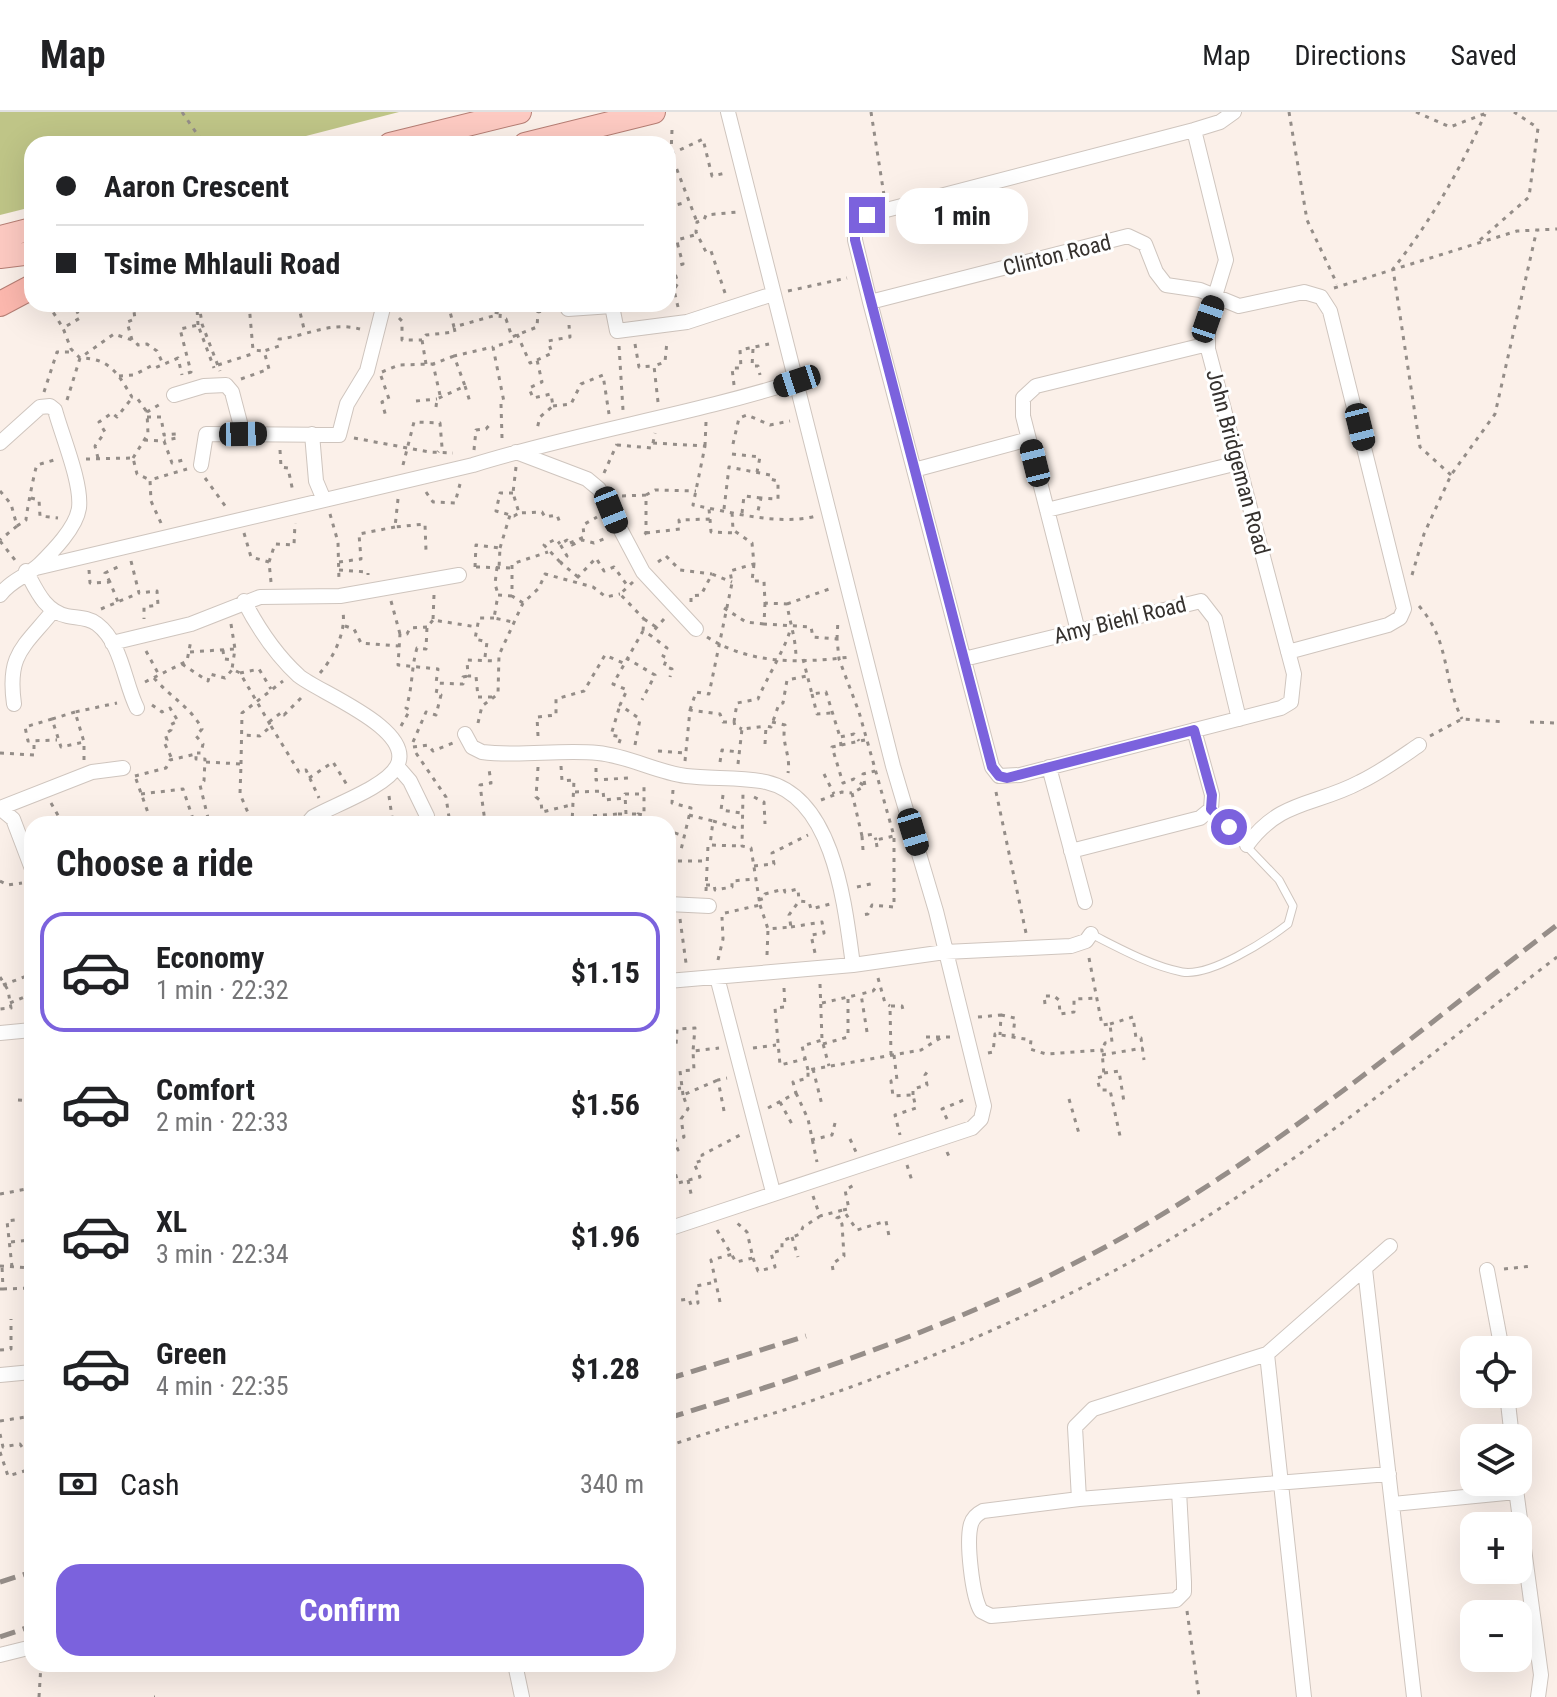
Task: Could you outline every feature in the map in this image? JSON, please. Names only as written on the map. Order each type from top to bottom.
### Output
[{"type":"highway","points":[[0,304],[24,291]]},
{"type":"main road","points":[[422,136],[520,112]]},
{"type":"main road","points":[[557,136],[654,112]]},
{"type":"main road","points":[[0,237],[24,231]]},
{"type":"main road","points":[[0,257],[24,254]]},
{"type":"street","points":[[676,1226],[963,1130],[981,1119],[981,1093],[963,1017],[893,766],[728,112]]},
{"type":"street","points":[[1234,112],[1220,122],[1194,130],[886,209],[867,215],[855,225],[863,275],[992,767],[999,776],[1007,778],[1239,719]]},
{"type":"street","name":"John Bridgeman Road","points":[[1194,130],[1226,260],[1206,329],[1208,344],[1294,674],[1291,702],[1281,708],[1239,719]]},
{"type":"street","name":"Clinton Road","points":[[870,302],[1128,236],[1145,244],[1156,272],[1166,285],[1216,296]]},
{"type":"street","points":[[1216,296],[1245,306],[1304,292],[1321,297],[1330,311],[1404,601],[1403,613],[1395,622],[1288,652]]},
{"type":"street","points":[[613,312],[617,331],[687,322],[773,294]]},
{"type":"street","points":[[201,460],[206,434],[339,435],[347,404],[374,372],[376,333],[386,312]]},
{"type":"street","points":[[1078,631],[1023,416],[1023,398],[1028,390],[1208,344]]},
{"type":"street","points":[[31,569],[513,455],[538,446],[736,400],[797,381]]},
{"type":"street","points":[[174,395],[189,389],[226,387],[243,434]]},
{"type":"street","points":[[0,443],[40,407],[52,408],[69,460],[79,508],[74,521],[31,569],[0,595]]},
{"type":"street","points":[[312,434],[316,481],[324,500]]},
{"type":"street","points":[[914,470],[1029,439]]},
{"type":"street","points":[[513,455],[587,479],[602,495],[643,572],[696,629]]},
{"type":"street","points":[[1047,510],[1238,463]]},
{"type":"street","points":[[31,569],[40,597],[53,611],[96,623],[112,643],[133,699]]},
{"type":"street","points":[[112,643],[191,624],[260,597],[340,596],[459,575]]},
{"type":"street","points":[[244,601],[271,647],[296,672],[341,698],[392,740],[399,755],[397,766],[383,781],[317,816]]},
{"type":"street","name":"Amy Biehl Road","points":[[964,659],[1201,601],[1215,619],[1239,719]]},
{"type":"street","points":[[14,704],[10,674],[16,656],[53,611]]},
{"type":"street","points":[[1071,851],[1200,818],[1211,809],[1212,795],[1194,730]]},
{"type":"street","points":[[465,734],[477,751],[487,753],[595,752],[616,755],[645,771],[736,780],[785,790],[809,809],[819,827],[843,901],[853,965]]},
{"type":"street","points":[[1247,845],[1263,824],[1303,802],[1358,784],[1419,745]]},
{"type":"street","points":[[397,766],[410,781],[427,816]]},
{"type":"street","points":[[1049,767],[1085,902]]},
{"type":"street","points":[[24,848],[13,819],[0,808],[88,774],[129,772]]},
{"type":"street","points":[[676,904],[715,910]]},
{"type":"street","points":[[678,980],[853,965],[945,952],[1071,946],[1088,937]]},
{"type":"street","points":[[717,977],[773,1192]]},
{"type":"street","points":[[0,1033],[24,1031]]},
{"type":"street","points":[[1079,1499],[1075,1427],[1084,1414],[1267,1354],[1390,1246]]},
{"type":"street","points":[[1365,1269],[1414,1697]]},
{"type":"street","points":[[1487,1270],[1499,1336]]},
{"type":"street","points":[[1267,1354],[1304,1697]]},
{"type":"street","points":[[0,1375],[24,1373]]},
{"type":"street","points":[[1179,1491],[1184,1592],[1176,1600],[991,1616],[981,1611],[974,1596],[969,1531],[976,1515],[983,1511],[1079,1499],[1389,1474]]},
{"type":"street","points":[[1393,1504],[1460,1495]]},
{"type":"street","points":[[1517,1496],[1541,1675],[1538,1697]]},
{"type":"street","points":[[0,1655],[24,1649]]},
{"type":"street","points":[[517,1672],[522,1697]]},
{"type":"lane","points":[[1088,937],[1183,972],[1197,972],[1214,967],[1278,932],[1292,916],[1289,896],[1247,845],[1211,809]]},
{"type":"path","points":[[182,112],[198,136]]},
{"type":"path","points":[[871,112],[886,209]]},
{"type":"path","points":[[1289,112],[1307,220],[1338,285]]},
{"type":"path","points":[[1416,112],[1450,127],[1487,113]]},
{"type":"path","points":[[1477,243],[1529,197],[1538,128],[1514,112]]},
{"type":"path","points":[[1451,475],[1420,447],[1393,269],[1417,238],[1459,172],[1487,113]]},
{"type":"path","points":[[672,130],[672,136]]},
{"type":"path","points":[[676,152],[703,139],[712,176],[743,168]]},
{"type":"path","points":[[676,167],[697,222],[698,234],[706,252],[711,251],[729,308]]},
{"type":"path","points":[[676,205],[687,202]]},
{"type":"path","points":[[697,222],[706,215],[724,216],[754,208]]},
{"type":"path","points":[[1462,719],[1450,694],[1447,658],[1436,626],[1419,606],[1404,601],[1424,534],[1451,475],[1495,414],[1537,229]]},
{"type":"path","points":[[1321,297],[1338,285],[1517,231],[1557,229]]},
{"type":"path","points":[[676,266],[683,264],[677,240],[698,234]]},
{"type":"path","points":[[773,294],[863,275]]},
{"type":"path","points":[[676,301],[687,322]]},
{"type":"path","points":[[53,312],[80,358],[106,362],[132,397],[137,398],[147,415],[148,434],[133,458],[137,474],[150,480],[201,460]]},
{"type":"path","points":[[63,328],[80,318],[77,312]]},
{"type":"path","points":[[132,340],[127,322],[135,319],[134,312]]},
{"type":"path","points":[[197,312],[198,325],[226,387]]},
{"type":"path","points":[[201,312],[202,324],[226,387]]},
{"type":"path","points":[[250,312],[253,350]]},
{"type":"path","points":[[300,312],[305,333]]},
{"type":"path","points":[[392,312],[402,321],[402,340],[422,340]]},
{"type":"path","points":[[426,364],[422,340],[426,335],[455,332],[450,312]]},
{"type":"path","points":[[386,417],[382,402],[389,399],[374,372],[399,365],[433,364],[513,341],[501,314],[493,312],[493,316],[454,327]]},
{"type":"path","points":[[512,337],[537,327],[538,312]]},
{"type":"path","points":[[517,334],[530,363],[537,360],[552,353],[548,341],[570,337],[568,312]]},
{"type":"path","points":[[189,389],[180,377],[191,372],[180,329],[198,325]]},
{"type":"path","points":[[634,328],[639,367],[654,366],[665,362],[669,325]]},
{"type":"path","points":[[218,365],[253,350],[264,351],[279,346],[279,339],[322,327],[352,327],[376,333]]},
{"type":"path","points":[[617,331],[624,426]]},
{"type":"path","points":[[75,352],[57,352],[44,389],[52,408],[69,399],[80,358],[114,334],[138,345],[147,344],[157,351],[163,364]]},
{"type":"path","points":[[771,343],[740,350],[741,368],[732,368],[737,409],[770,425],[806,419]]},
{"type":"path","points":[[493,347],[504,402],[501,404],[513,455],[513,493],[519,513]]},
{"type":"path","points":[[226,387],[243,376],[269,369],[264,351]]},
{"type":"path","points":[[454,356],[470,402]]},
{"type":"path","points":[[119,376],[178,358],[184,374]]},
{"type":"path","points":[[537,360],[542,382],[529,388],[533,398],[551,394],[553,406],[540,417],[538,446]]},
{"type":"path","points":[[433,364],[439,398],[436,407]]},
{"type":"path","points":[[617,445],[652,448],[659,417],[654,366]]},
{"type":"path","points":[[416,401],[439,398],[465,386]]},
{"type":"path","points":[[147,415],[174,395]]},
{"type":"path","points":[[98,458],[95,446],[105,432],[99,422],[112,413],[117,417],[132,397]]},
{"type":"path","points":[[144,440],[177,438],[176,434],[164,435],[161,417],[147,415]]},
{"type":"path","points":[[733,444],[739,418],[747,415]]},
{"type":"path","points":[[465,452],[474,451],[476,430],[486,429],[492,422]]},
{"type":"path","points":[[339,435],[429,452],[456,453]]},
{"type":"path","points":[[164,441],[172,463],[201,460]]},
{"type":"path","points":[[653,443],[705,446],[693,505],[803,520],[829,513]]},
{"type":"path","points":[[732,454],[760,457],[757,472]]},
{"type":"path","points":[[31,569],[0,540],[26,520],[37,465],[69,460],[133,458]]},
{"type":"path","points":[[723,510],[729,467],[757,472],[778,481],[778,499],[744,496],[742,513]]},
{"type":"path","points":[[150,480],[151,501],[167,538]]},
{"type":"path","points":[[602,495],[646,495],[655,490],[696,491]]},
{"type":"path","points":[[0,491],[11,504],[17,526]]},
{"type":"path","points":[[513,493],[500,493],[496,511],[510,515],[542,512],[545,517],[557,515],[560,523]]},
{"type":"path","points":[[646,495],[646,533]]},
{"type":"path","points":[[31,498],[39,500],[40,516],[54,520],[79,508]]},
{"type":"path","points":[[757,515],[761,498]]},
{"type":"path","points":[[324,500],[338,542]]},
{"type":"path","points":[[709,508],[711,532],[737,533],[752,543],[752,581],[764,581],[764,624]]},
{"type":"path","points":[[570,543],[584,537],[583,525],[611,510]]},
{"type":"path","points":[[732,512],[737,533]]},
{"type":"path","points":[[494,618],[500,548],[510,515]]},
{"type":"path","points":[[560,544],[567,540],[570,543],[582,540],[594,543],[606,537],[626,544],[646,533],[680,529],[679,520],[710,519]]},
{"type":"path","points":[[339,562],[361,559],[359,534],[395,527]]},
{"type":"path","points":[[561,563],[567,556],[556,539],[544,545],[576,579]]},
{"type":"path","points":[[475,567],[476,545],[500,548]]},
{"type":"path","points":[[512,596],[512,564],[548,552]]},
{"type":"path","points":[[86,555],[90,583],[110,582]]},
{"type":"path","points":[[413,747],[428,745],[433,751],[465,734],[478,723],[482,706],[498,694],[498,661],[513,622],[523,603],[539,588],[545,574],[576,579],[606,597],[620,594],[666,556],[680,570],[712,574],[732,582]]},
{"type":"path","points":[[576,579],[596,558],[604,571],[614,567],[628,587]]},
{"type":"path","points":[[118,602],[105,573],[131,561],[139,593]]},
{"type":"path","points":[[680,854],[691,808],[672,803],[690,710],[696,692],[709,694],[724,608],[732,582],[730,571],[754,564]]},
{"type":"path","points":[[459,575],[463,575],[462,567],[513,568]]},
{"type":"path","points":[[339,570],[368,572],[370,589]]},
{"type":"path","points":[[650,635],[678,612],[691,610],[691,596],[701,595],[712,574]]},
{"type":"path","points":[[392,740],[410,710],[406,708],[413,685],[417,648],[426,649],[427,627],[433,620],[433,579]]},
{"type":"path","points":[[765,603],[787,604],[849,584]]},
{"type":"path","points":[[390,585],[392,613],[400,634],[398,665],[438,669],[436,694],[441,695],[436,715],[426,712],[413,747]]},
{"type":"path","points":[[86,618],[139,593],[157,591],[158,605],[144,607],[145,624],[130,626],[167,693],[194,713],[202,729],[196,736],[203,744],[201,753],[172,759],[166,768],[129,772],[149,816]]},
{"type":"path","points":[[620,594],[656,627]]},
{"type":"path","points":[[498,595],[512,596],[523,603]]},
{"type":"path","points":[[787,604],[791,639],[773,662],[758,699],[737,703],[735,726],[742,729],[771,727],[779,704],[783,703],[787,680],[807,676]]},
{"type":"path","points":[[724,608],[746,622],[790,628],[811,627],[813,637],[837,639],[839,659],[859,712],[862,741],[894,836],[894,907],[872,905],[868,914],[847,919]]},
{"type":"path","points":[[182,664],[208,681],[210,674],[225,678],[232,669],[235,649],[225,609]]},
{"type":"path","points":[[485,659],[487,642],[475,639],[479,618],[513,622]]},
{"type":"path","points":[[616,755],[621,737],[611,735],[627,690],[613,684],[643,631],[644,619]]},
{"type":"path","points":[[433,620],[477,627]]},
{"type":"path","points":[[133,699],[156,677],[182,664],[190,652],[191,624]]},
{"type":"path","points":[[345,626],[354,629],[361,643],[399,646]]},
{"type":"path","points":[[400,634],[407,634],[410,628],[427,627]]},
{"type":"path","points":[[790,628],[796,636],[797,660]]},
{"type":"path","points":[[696,629],[718,643],[773,662],[866,655]]},
{"type":"path","points":[[643,631],[667,648],[663,656],[667,658],[664,666],[672,669],[670,677]]},
{"type":"path","points":[[190,652],[235,649]]},
{"type":"path","points":[[223,650],[224,659],[233,660]]},
{"type":"path","points":[[571,805],[542,812],[541,801],[536,797],[540,752],[537,717],[556,715],[556,699],[584,691],[605,655],[623,663]]},
{"type":"path","points":[[626,658],[655,675],[642,700]]},
{"type":"path","points":[[803,659],[817,714],[832,713]]},
{"type":"path","points":[[468,676],[467,660],[498,661]]},
{"type":"path","points":[[232,669],[240,673],[299,772],[306,770],[325,810]]},
{"type":"path","points":[[240,673],[259,669],[271,689]]},
{"type":"path","points":[[250,816],[240,794],[242,713],[296,672]]},
{"type":"path","points":[[438,683],[463,684],[463,677],[476,676],[478,697],[494,697]]},
{"type":"path","points":[[812,694],[826,692],[841,746]]},
{"type":"path","points":[[59,739],[28,741],[25,727],[133,699],[148,702],[162,712],[170,708],[178,721],[170,725],[171,730],[165,734],[167,740],[164,742],[172,759]]},
{"type":"path","points":[[620,705],[640,719],[634,737],[635,746]]},
{"type":"path","points":[[690,710],[720,714],[723,722],[734,722]]},
{"type":"path","points":[[75,712],[84,742],[82,754],[88,774]]},
{"type":"path","points":[[52,719],[61,747],[84,742]]},
{"type":"path","points":[[1419,745],[1441,727],[1462,719],[1505,722]]},
{"type":"path","points":[[772,722],[785,725],[781,742],[790,759],[785,790]]},
{"type":"path","points":[[1530,722],[1557,723]]},
{"type":"path","points":[[242,735],[260,736],[271,726]]},
{"type":"path","points":[[765,744],[766,726]]},
{"type":"path","points":[[742,729],[736,780],[742,846]]},
{"type":"path","points":[[840,737],[854,734],[862,741]]},
{"type":"path","points":[[865,786],[854,779],[843,783],[832,747],[886,736]]},
{"type":"path","points":[[0,753],[34,755],[34,740]]},
{"type":"path","points":[[413,747],[446,797],[449,816]]},
{"type":"path","points":[[739,752],[722,750],[736,780],[754,798],[764,802],[765,824]]},
{"type":"path","points":[[591,816],[644,815],[645,771],[596,780],[595,752]]},
{"type":"path","points":[[484,816],[480,785],[491,783],[487,753]]},
{"type":"path","points":[[196,754],[196,759],[206,762],[241,764]]},
{"type":"path","points":[[560,754],[562,781],[574,780],[575,792]]},
{"type":"path","points":[[206,762],[204,781],[200,785],[208,816]]},
{"type":"path","points":[[309,778],[333,762],[352,797]]},
{"type":"path","points":[[865,786],[863,774],[893,766]]},
{"type":"path","points":[[824,774],[834,794]]},
{"type":"path","points":[[999,776],[995,796],[1030,949]]},
{"type":"path","points":[[736,780],[721,810],[741,813]]},
{"type":"path","points":[[383,781],[390,797],[392,816]]},
{"type":"path","points":[[809,809],[834,794],[852,793],[865,786]]},
{"type":"path","points":[[45,789],[59,816]]},
{"type":"path","points":[[141,794],[183,789],[191,816]]},
{"type":"path","points":[[572,816],[570,794],[575,792],[603,791],[604,800],[625,798]]},
{"type":"path","points":[[852,793],[863,850]]},
{"type":"path","points":[[626,814],[625,794],[644,794]]},
{"type":"path","points":[[689,815],[740,829]]},
{"type":"path","points":[[713,821],[706,861],[706,885],[723,939],[719,945],[717,977]]},
{"type":"path","points":[[754,866],[774,864],[772,853],[800,841],[819,827]]},
{"type":"path","points":[[876,840],[913,832]]},
{"type":"path","points":[[862,836],[874,834],[877,847]]},
{"type":"path","points":[[676,835],[685,836]]},
{"type":"path","points":[[710,845],[751,848],[759,902],[768,929],[765,983],[784,983],[785,1007],[775,1008],[780,1065],[805,1059]]},
{"type":"path","points":[[676,861],[706,861]]},
{"type":"path","points":[[706,885],[714,885],[715,890],[732,887],[732,881],[755,879]]},
{"type":"path","points":[[0,881],[8,885],[24,882]]},
{"type":"path","points":[[715,910],[759,902],[765,894],[784,889],[785,892],[798,889],[799,901],[789,915],[791,927],[768,929]]},
{"type":"path","points":[[799,901],[809,902],[811,909],[843,901]]},
{"type":"path","points":[[1088,937],[1102,1025],[1133,1017],[1136,1038],[1141,1038],[1144,1060]]},
{"type":"path","points":[[676,950],[678,980]]},
{"type":"path","points":[[676,1443],[850,1386],[1066,1296],[1127,1264],[1243,1192],[1341,1124],[1557,957]]},
{"type":"path","points":[[878,961],[878,985],[890,1006],[892,1055],[897,1080],[891,1081],[893,1096],[913,1095]]},
{"type":"path","points":[[0,977],[11,1008],[0,1009]]},
{"type":"path","points":[[3,985],[24,977]]},
{"type":"path","points":[[822,1003],[873,991],[878,985]]},
{"type":"path","points":[[861,994],[867,1032]]},
{"type":"path","points":[[1045,1004],[1044,996],[1054,996],[1059,1000],[1060,1014],[1074,1012],[1074,999],[1097,998]]},
{"type":"path","points":[[10,1003],[20,1002],[24,997]]},
{"type":"path","points":[[823,1044],[848,1037],[848,997]]},
{"type":"path","points":[[890,1006],[902,1006],[904,1013]]},
{"type":"path","points":[[1000,1035],[1001,1015]]},
{"type":"path","points":[[963,1017],[1001,1015],[1015,1018],[1013,1037]]},
{"type":"path","points":[[1110,1024],[1112,1042],[1105,1043],[1102,1052],[1104,1076],[1097,1078],[1100,1090],[1110,1090],[1120,1136]]},
{"type":"path","points":[[676,1045],[677,1029],[695,1028],[694,1070],[680,1071],[681,1088],[688,1109],[681,1119],[684,1137],[676,1140]]},
{"type":"path","points":[[972,1057],[993,1052],[995,1034],[1031,1040],[1030,1049],[1046,1054],[1143,1048]]},
{"type":"path","points":[[926,1037],[968,1037]]},
{"type":"path","points":[[808,1070],[921,1050],[942,1037]]},
{"type":"path","points":[[820,1216],[808,1119],[793,1082],[808,1078],[802,1046],[822,1040],[829,1066]]},
{"type":"path","points":[[693,1051],[746,1042],[748,1048],[776,1045]]},
{"type":"path","points":[[813,1069],[822,1105]]},
{"type":"path","points":[[909,1148],[906,1135],[900,1136],[895,1115],[916,1108],[913,1089],[927,1085],[925,1075],[929,1069]]},
{"type":"path","points":[[1104,1073],[1119,1071],[1124,1102]]},
{"type":"path","points":[[683,1095],[742,1074]]},
{"type":"path","points":[[718,1080],[724,1111]]},
{"type":"path","points":[[676,1089],[681,1088]]},
{"type":"path","points":[[676,1176],[678,1183],[700,1177],[694,1163],[703,1160],[702,1155],[755,1123],[796,1093]]},
{"type":"path","points":[[963,1130],[957,1119],[948,1122],[942,1109],[981,1093]]},
{"type":"path","points":[[1069,1099],[1080,1137]]},
{"type":"path","points":[[18,1100],[24,1100]]},
{"type":"path","points":[[780,1102],[793,1126]]},
{"type":"path","points":[[811,1140],[832,1135],[835,1123]]},
{"type":"path","points":[[688,1180],[692,1198]]},
{"type":"path","points":[[0,1194],[24,1190]]},
{"type":"path","points":[[732,1208],[737,1224],[747,1232],[758,1271],[775,1267],[771,1253],[782,1250],[782,1241],[820,1216],[843,1210],[857,1230],[886,1221],[889,1236]]},
{"type":"path","points":[[711,1215],[736,1262],[753,1258]]},
{"type":"path","points":[[833,1270],[832,1264],[844,1256],[842,1224],[837,1218],[844,1215]]},
{"type":"path","points":[[12,1267],[7,1221],[15,1220]]},
{"type":"path","points":[[792,1237],[798,1257]]},
{"type":"path","points":[[10,1242],[24,1241]]},
{"type":"path","points":[[720,1302],[711,1260],[733,1254]]},
{"type":"path","points":[[24,1268],[1,1266],[2,1289],[24,1288]]},
{"type":"path","points":[[1487,1270],[1532,1266]]},
{"type":"path","points":[[676,1301],[689,1299],[691,1305],[698,1303],[696,1286],[716,1282]]},
{"type":"path","points":[[0,1350],[11,1349],[11,1319]]},
{"type":"path","points":[[0,1421],[24,1417]]},
{"type":"path","points":[[0,1434],[3,1447],[20,1444],[24,1450]]},
{"type":"path","points":[[0,1452],[8,1476],[24,1471]]},
{"type":"path","points":[[1184,1592],[1199,1697]]},
{"type":"path","points":[[39,1697],[41,1672]]},
{"type":"green space","points":[[0,112],[399,112],[306,136],[24,136],[24,209],[0,215]]},
{"type":"railway","points":[[676,1415],[906,1338],[1022,1289],[1134,1231],[1298,1124],[1557,925]]},
{"type":"railway","points":[[676,1377],[806,1336]]},
{"type":"railway","points":[[0,1582],[24,1574]]},
{"type":"railway","points":[[0,1637],[24,1629]]},
{"type":"route","points":[[867,215],[855,225],[855,240],[992,767],[999,776],[1007,778],[1194,730],[1212,795],[1211,809],[1229,827]]}]
